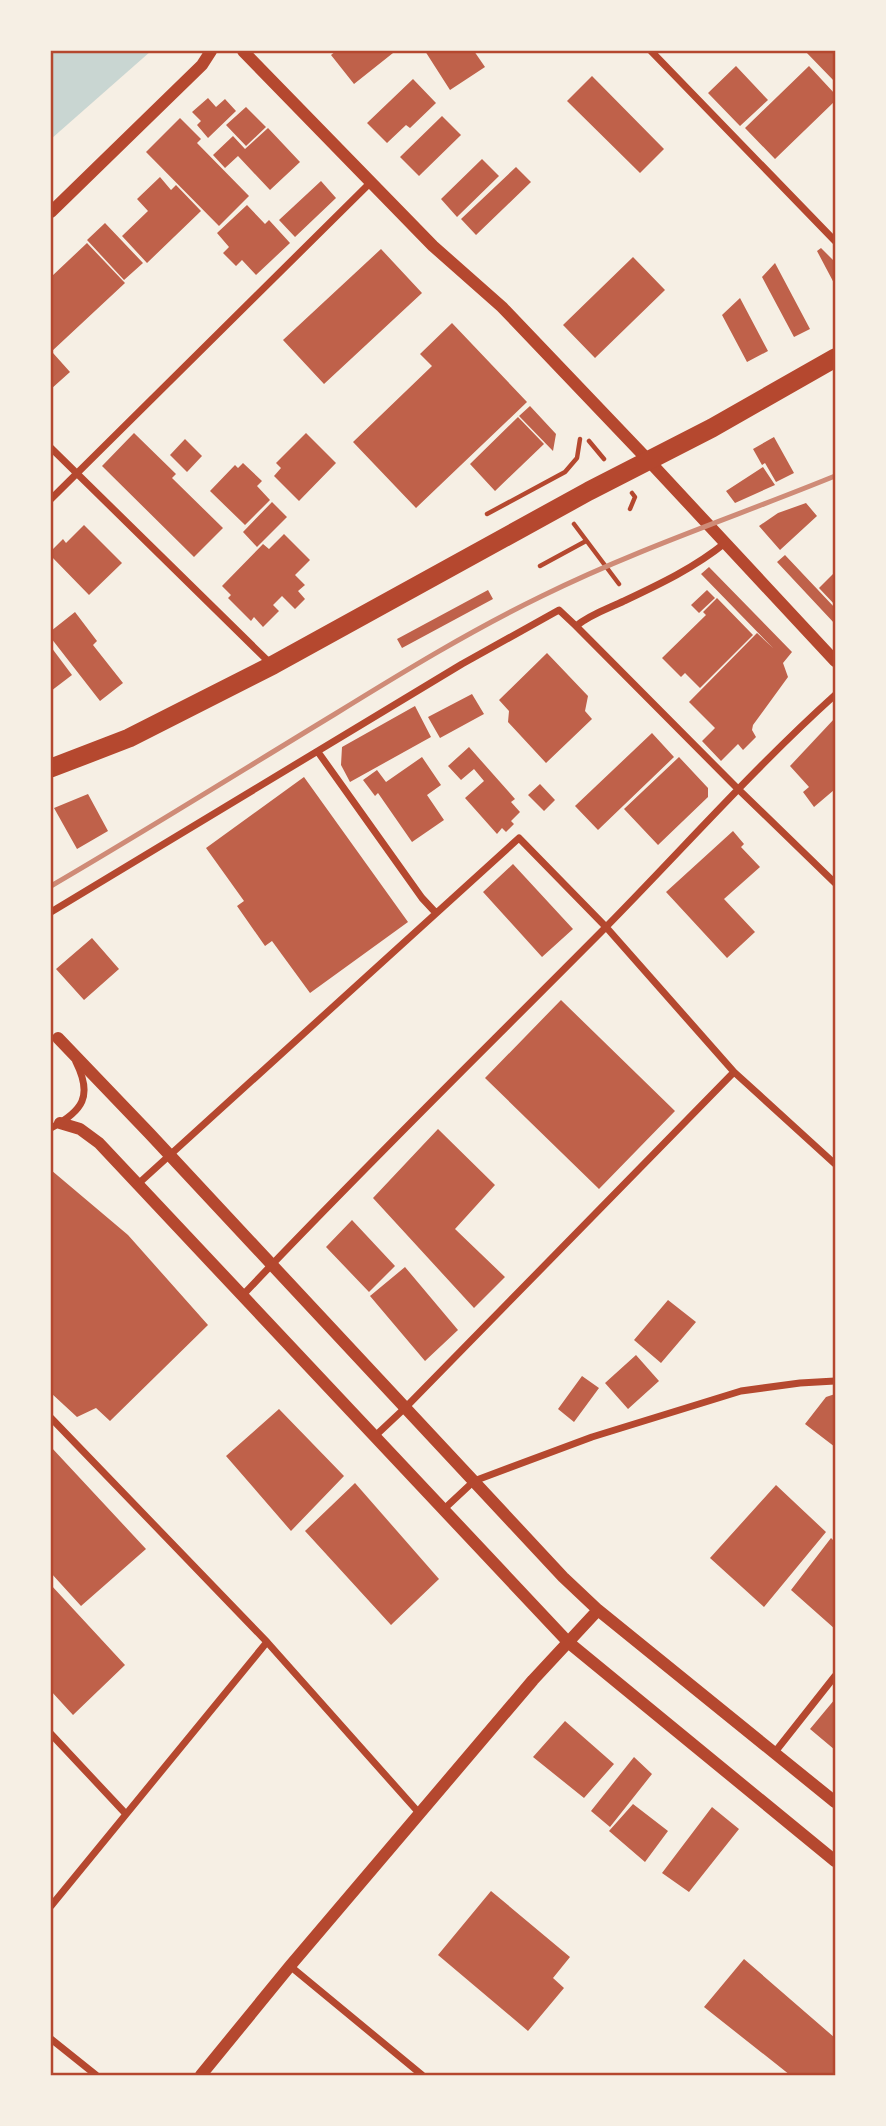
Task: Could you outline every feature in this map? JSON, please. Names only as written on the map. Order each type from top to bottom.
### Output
[{"type":"highway","points":[[51,768],[129,738],[273,665],[835,358]]},
{"type":"street","points":[[51,212],[202,65],[211,51]]},
{"type":"street","points":[[243,51],[433,246],[502,307],[833,653]]},
{"type":"street","points":[[651,51],[835,241]]},
{"type":"street","points":[[51,499],[371,182]]},
{"type":"street","points":[[51,448],[273,665]]},
{"type":"street","points":[[576,626],[591,614],[700,563],[725,543]]},
{"type":"street","points":[[51,912],[462,664],[559,610],[835,883]]},
{"type":"street","points":[[243,1296],[412,1120],[606,927],[737,788],[835,695]]},
{"type":"street","points":[[318,752],[422,898],[436,913]]},
{"type":"street","points":[[138,1184],[519,838],[606,927],[734,1072],[835,1164]]},
{"type":"street","points":[[55,1034],[564,1577],[598,1610],[835,1802]]},
{"type":"street","points":[[55,1034],[76,1062],[85,1080],[85,1095],[76,1109],[55,1125]]},
{"type":"street","points":[[374,1437],[734,1072]]},
{"type":"street","points":[[55,1125],[80,1129],[99,1143],[568,1642],[835,1861]]},
{"type":"street","points":[[443,1510],[474,1480],[592,1437],[741,1391],[835,1381]]},
{"type":"street","points":[[51,1418],[267,1642],[420,1814]]},
{"type":"street","points":[[201,2075],[290,1966],[598,1610]]},
{"type":"street","points":[[51,1906],[267,1642]]},
{"type":"street","points":[[775,1752],[835,1676]]},
{"type":"street","points":[[51,1734],[125,1813]]},
{"type":"street","points":[[290,1966],[422,2075]]},
{"type":"street","points":[[51,2039],[96,2075]]},
{"type":"path","points":[[487,514],[565,472],[578,458],[580,439]]},
{"type":"path","points":[[544,484],[551,493]]},
{"type":"path","points":[[629,509],[635,496]]},
{"type":"path","points":[[572,522],[621,587],[625,585]]},
{"type":"path","points":[[540,566],[586,541]]},
{"type":"shaded area","points":[[51,51],[151,51],[51,139]]},
{"type":"building","points":[[336,51],[393,53],[354,84],[331,55]]},
{"type":"building","points":[[425,51],[474,51],[485,67],[450,90]]},
{"type":"building","points":[[805,51],[835,51],[835,82]]},
{"type":"building","points":[[736,66],[768,100],[740,126],[708,93]]},
{"type":"building","points":[[809,66],[835,94],[835,101],[775,159],[745,128]]},
{"type":"building","points":[[592,76],[664,149],[640,173],[567,101]]},
{"type":"building","points":[[413,79],[436,103],[410,128],[406,125],[387,143],[367,123]]},
{"type":"building","points":[[208,98],[216,107],[225,99],[236,111],[208,138],[197,125],[201,121],[192,112]]},
{"type":"building","points":[[246,107],[266,127],[246,146],[226,125]]},
{"type":"building","points":[[442,116],[461,135],[419,176],[400,157]]},
{"type":"building","points":[[180,118],[201,139],[197,143],[249,196],[219,226],[146,152]]},
{"type":"building","points":[[268,128],[300,162],[270,190],[238,156],[225,168],[213,155],[233,136],[245,149]]},
{"type":"building","points":[[482,159],[499,176],[457,217],[441,199]]},
{"type":"building","points":[[516,167],[531,182],[476,235],[461,219]]},
{"type":"building","points":[[160,177],[171,190],[176,185],[201,211],[147,263],[122,236],[148,211],[137,199]]},
{"type":"building","points":[[321,181],[336,198],[295,237],[279,220]]},
{"type":"building","points":[[247,205],[265,224],[269,220],[290,243],[256,275],[242,260],[236,266],[223,253],[229,247],[217,233]]},
{"type":"building","points":[[105,223],[143,263],[124,280],[87,240]]},
{"type":"building","points":[[87,243],[125,283],[51,352],[51,277]]},
{"type":"building","points":[[821,248],[835,262],[835,285],[817,251]]},
{"type":"building","points":[[381,249],[422,293],[324,384],[283,340]]},
{"type":"building","points":[[633,257],[665,290],[595,358],[563,325]]},
{"type":"building","points":[[775,263],[810,329],[794,337],[762,277]]},
{"type":"building","points":[[740,298],[768,351],[747,362],[722,315]]},
{"type":"building","points":[[452,323],[527,402],[416,508],[353,442],[432,366],[420,354]]},
{"type":"building","points":[[53,353],[70,372],[51,389],[51,355]]},
{"type":"building","points":[[530,406],[556,434],[553,451],[519,416]]},
{"type":"building","points":[[518,417],[544,444],[495,491],[470,464]]},
{"type":"building","points":[[134,433],[176,474],[172,478],[223,528],[194,557],[102,466]]},
{"type":"building","points":[[306,433],[336,463],[299,501],[274,476],[281,468],[276,463]]},
{"type":"building","points":[[774,437],[794,473],[776,482],[753,449]]},
{"type":"building","points":[[185,439],[202,456],[187,472],[170,455]]},
{"type":"building","points":[[243,463],[262,481],[257,486],[270,500],[245,525],[210,491],[235,465],[238,468]]},
{"type":"building","points":[[763,467],[775,485],[735,503],[726,491]]},
{"type":"building","points":[[272,502],[287,517],[257,547],[243,532]]},
{"type":"building","points":[[806,503],[817,516],[780,550],[759,526],[778,513]]},
{"type":"building","points":[[84,525],[122,563],[89,595],[51,556],[51,551],[63,539],[66,543]]},
{"type":"building","points":[[284,534],[310,560],[295,575],[305,585],[298,591],[305,599],[295,609],[282,596],[273,605],[279,611],[263,627],[254,617],[251,621],[228,598],[231,595],[222,586],[263,544],[269,549]]},
{"type":"building","points":[[785,555],[835,608],[835,624],[777,562]]},
{"type":"building","points":[[709,567],[792,652],[783,663],[788,677],[753,725],[752,730],[756,737],[743,750],[738,744],[721,761],[702,741],[715,728],[689,702],[757,633],[773,648],[701,574]]},
{"type":"building","points":[[835,572],[835,605],[819,588]]},
{"type":"building","points":[[488,590],[493,599],[402,648],[397,639]]},
{"type":"building","points":[[707,590],[715,598],[699,613],[691,605]]},
{"type":"building","points":[[717,598],[753,635],[700,688],[685,673],[681,677],[662,658],[706,615],[703,612]]},
{"type":"building","points":[[75,612],[97,641],[93,645],[123,683],[100,701],[51,638],[51,631]]},
{"type":"building","points":[[51,647],[72,675],[51,691]]},
{"type":"building","points":[[547,653],[588,696],[585,711],[592,719],[546,763],[508,722],[509,711],[499,700]]},
{"type":"building","points":[[472,694],[484,714],[440,738],[428,717]]},
{"type":"building","points":[[415,706],[431,737],[350,782],[341,765],[342,747]]},
{"type":"building","points":[[835,718],[835,792],[834,790],[814,807],[803,792],[809,787],[790,766]]},
{"type":"building","points":[[652,733],[674,757],[598,830],[575,806]]},
{"type":"building","points":[[469,747],[515,799],[511,802],[520,812],[511,821],[514,824],[506,832],[502,828],[497,834],[465,798],[484,781],[474,769],[461,780],[448,766]]},
{"type":"building","points":[[422,757],[441,785],[427,795],[444,820],[412,842],[378,793],[375,796],[363,780],[377,770],[386,782]]},
{"type":"building","points":[[679,757],[708,788],[708,797],[658,845],[624,809]]},
{"type":"building","points":[[304,777],[408,922],[310,993],[272,941],[265,946],[237,906],[244,901],[206,848]]},
{"type":"building","points":[[540,784],[555,800],[544,811],[528,795]]},
{"type":"building","points":[[88,794],[108,831],[77,849],[54,808]]},
{"type":"building","points":[[733,831],[744,844],[741,847],[760,867],[724,899],[755,932],[727,958],[666,892]]},
{"type":"building","points":[[513,864],[573,929],[542,957],[483,892]]},
{"type":"building","points":[[92,938],[119,969],[84,1000],[56,969]]},
{"type":"building","points":[[561,1000],[675,1111],[599,1189],[485,1078]]},
{"type":"building","points":[[438,1129],[495,1185],[455,1229],[505,1277],[474,1308],[373,1198]]},
{"type":"building","points":[[51,1170],[128,1235],[208,1325],[110,1421],[96,1408],[77,1417],[51,1393]]},
{"type":"building","points":[[352,1220],[395,1266],[369,1292],[326,1247]]},
{"type":"building","points":[[405,1267],[458,1330],[425,1361],[370,1296]]},
{"type":"building","points":[[668,1300],[696,1322],[661,1363],[634,1340]]},
{"type":"building","points":[[636,1355],[659,1381],[628,1409],[605,1383]]},
{"type":"building","points":[[582,1376],[599,1388],[574,1422],[558,1409]]},
{"type":"building","points":[[835,1394],[835,1447],[805,1424],[826,1397]]},
{"type":"building","points":[[279,1409],[344,1476],[291,1531],[226,1456]]},
{"type":"building","points":[[51,1447],[146,1549],[81,1606],[51,1573]]},
{"type":"building","points":[[355,1483],[439,1579],[391,1625],[305,1531]]},
{"type":"building","points":[[776,1485],[826,1532],[764,1607],[710,1558]]},
{"type":"building","points":[[831,1538],[835,1542],[835,1629],[791,1590]]},
{"type":"building","points":[[51,1585],[125,1665],[73,1715],[51,1691]]},
{"type":"building","points":[[835,1699],[835,1750],[810,1729]]},
{"type":"building","points":[[565,1721],[614,1764],[584,1798],[533,1757]]},
{"type":"building","points":[[634,1757],[652,1774],[610,1827],[591,1811]]},
{"type":"building","points":[[633,1804],[668,1831],[645,1862],[609,1831]]},
{"type":"building","points":[[712,1807],[739,1829],[689,1892],[662,1873]]},
{"type":"building","points":[[491,1891],[570,1957],[553,1978],[564,1988],[528,2031],[438,1955]]},
{"type":"building","points":[[744,1959],[835,2038],[835,2075],[790,2075],[704,2007]]},
{"type":"railway","points":[[51,886],[411,667],[515,609],[614,563],[835,476]]}]
